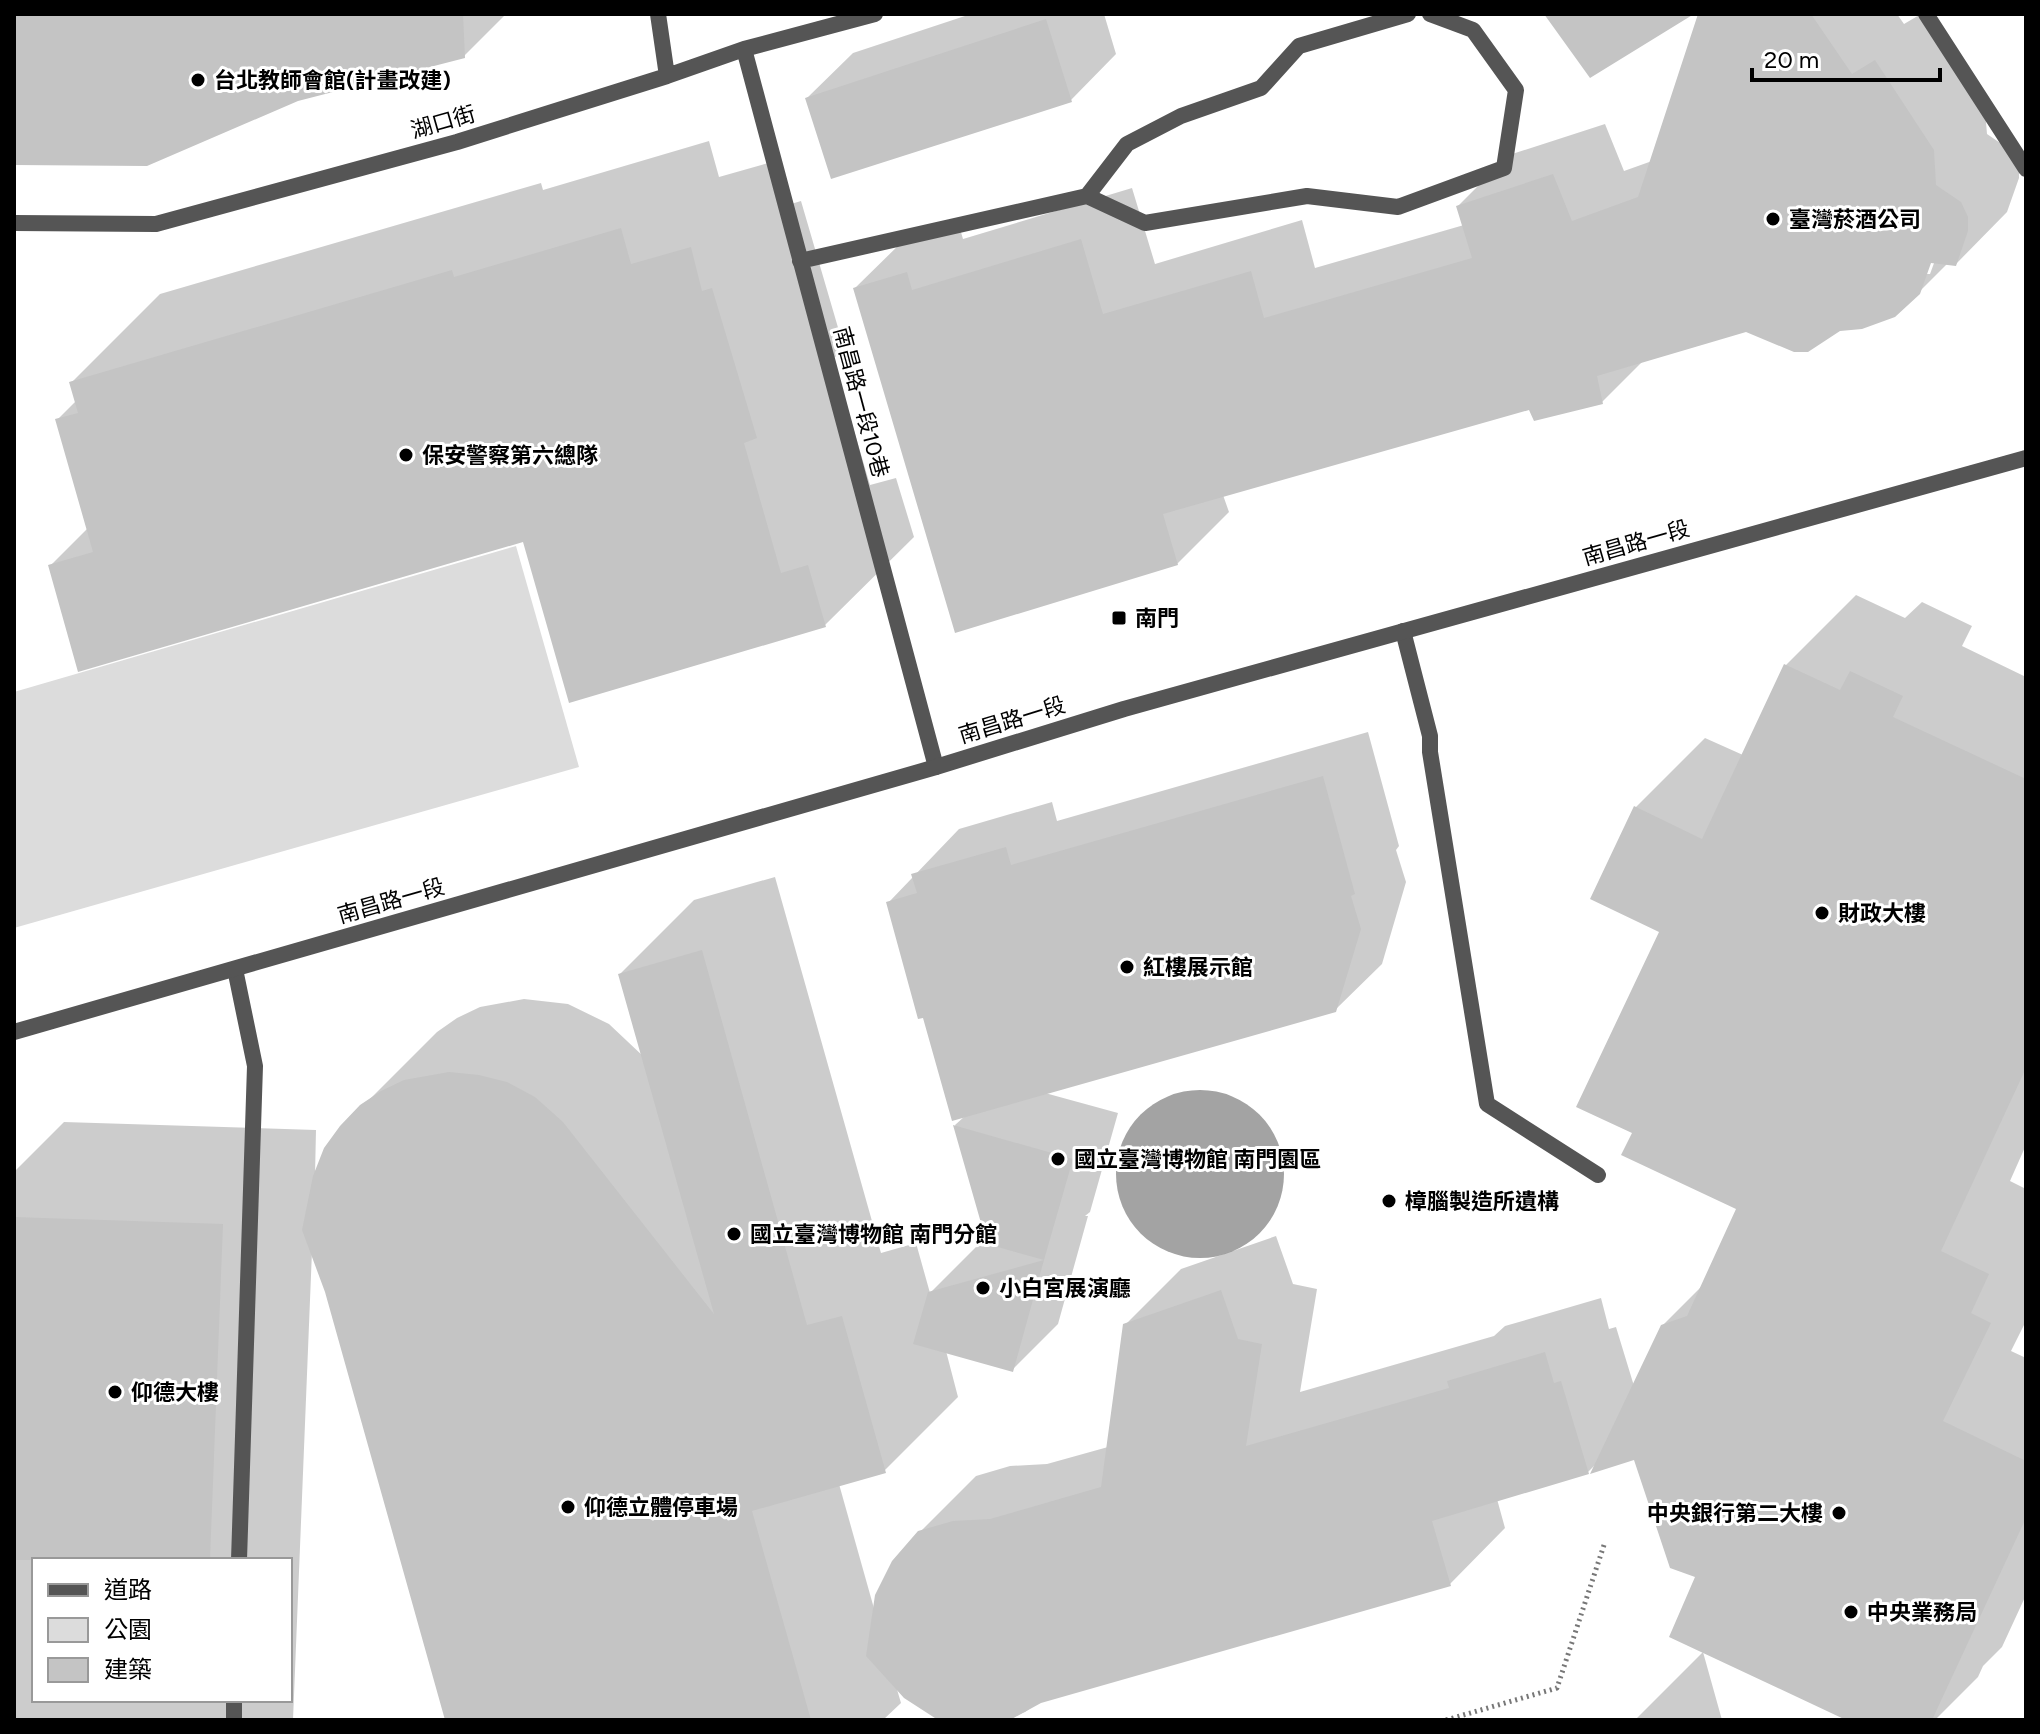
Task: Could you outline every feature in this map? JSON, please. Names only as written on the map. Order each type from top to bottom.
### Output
[{"type":"street","points":[[658,14],[667,76]]},
{"type":"street","name":"湖口街","points":[[14,223],[156,224],[457,142],[744,49],[875,14]]},
{"type":"street","points":[[1087,196],[1127,144],[1181,116],[1261,88],[1299,46],[1408,14]]},
{"type":"street","points":[[800,261],[1087,196],[1145,223],[1307,196],[1398,207],[1504,168],[1516,90],[1473,30],[1430,14]]},
{"type":"street","points":[[1926,14],[2026,169]]},
{"type":"street","name":"南昌路一段10巷","points":[[744,49],[936,767]]},
{"type":"street","name":"南昌路一段","points":[[14,1032],[936,767],[1124,709],[2026,458]]},
{"type":"street","points":[[1403,631],[1430,736],[1430,752],[1487,1104],[1598,1175]]},
{"type":"street","points":[[235,969],[255,1066],[239,1558]]},
{"type":"path","points":[[1446,1720],[1557,1688],[1604,1545]]},
{"type":"green space","points":[[516,546],[579,767],[14,928],[14,692]]},
{"type":"shaded area","points":[[1200,1090],[1232,1097],[1247,1104],[1259,1115],[1270,1127],[1277,1142],[1284,1174],[1277,1206],[1270,1221],[1259,1233],[1247,1244],[1232,1251],[1200,1258],[1168,1251],[1153,1244],[1141,1233],[1130,1221],[1123,1206],[1116,1174],[1123,1142],[1130,1127],[1141,1115],[1153,1104],[1168,1097]]},
{"type":"building","name":"台北教師會館(計畫改建)","points":[[14,14],[463,14],[465,58],[298,101],[147,166],[14,165]]},
{"type":"building","points":[[1544,14],[1694,14],[1590,78]]},
{"type":"building","points":[[1698,14],[1811,14],[1852,74],[1875,60],[1934,150],[1936,185],[1961,202],[1968,217],[1968,231],[1956,266],[1931,263],[1920,294],[1895,317],[1862,329],[1840,331],[1808,352],[1794,352],[1746,332],[1597,376],[1603,404],[1534,421],[1529,410],[1163,514],[1178,565],[955,633],[853,288],[907,272],[912,290],[1081,239],[1103,314],[1251,271],[1264,318],[1472,258],[1456,206],[1553,174],[1572,221],[1638,197]]},
{"type":"building","points":[[1046,19],[1072,102],[831,179],[805,98]]},
{"type":"building","name":"保安警察第六總隊","points":[[621,228],[631,264],[691,247],[702,291],[712,288],[757,438],[744,443],[781,573],[808,565],[826,627],[569,703],[523,542],[78,672],[48,565],[93,552],[55,419],[78,413],[69,382],[452,270],[454,277]]},
{"type":"building","points":[[1784,664],[1840,690],[1850,671],[1903,696],[1893,717],[2026,779],[2026,1068],[1941,1251],[1989,1274],[1971,1313],[1991,1323],[1943,1421],[2026,1461],[2026,1518],[1932,1720],[1846,1720],[1669,1637],[1695,1577],[1670,1568],[1634,1460],[1590,1474],[1661,1325],[1687,1316],[1736,1209],[1621,1155],[1632,1133],[1576,1107],[1659,932],[1590,899],[1634,806],[1702,839]]},
{"type":"building","name":"紅樓展示館","points":[[1323,776],[1355,894],[1351,896],[1361,929],[1336,1012],[952,1121],[923,1018],[918,1019],[886,902],[917,893],[911,874],[1006,847],[1011,865]]},
{"type":"building","name":"仰德立體停車場","points":[[702,950],[807,1325],[842,1316],[886,1473],[752,1511],[811,1720],[445,1720],[325,1292],[302,1230],[313,1176],[324,1148],[340,1126],[360,1105],[381,1091],[404,1080],[449,1072],[507,1082],[535,1097],[563,1122],[714,1314],[618,974]]},
{"type":"building","points":[[953,1125],[1073,1159],[1044,1260],[987,1244]]},
{"type":"building","name":"仰德大樓","points":[[14,1217],[223,1224],[210,1558],[14,1560]]},
{"type":"building","points":[[1044,1260],[1013,1372],[913,1344],[928,1292]]},
{"type":"building","points":[[1221,1290],[1238,1339],[1262,1344],[1246,1446],[1449,1388],[1447,1381],[1545,1352],[1554,1383],[1561,1381],[1589,1474],[1432,1521],[1451,1586],[1041,1703],[1010,1720],[938,1720],[904,1698],[866,1656],[875,1595],[892,1561],[918,1531],[953,1521],[990,1519],[1101,1487],[1123,1324]]},
{"type":"place","name":"台北教師會館(計畫改建)","points":[[198,80]]},
{"type":"place","name":"臺灣菸酒公司","points":[[1773,219]]},
{"type":"place","name":"保安警察第六總隊","points":[[406,455]]},
{"type":"place","name":"南門","points":[[1119,618]]},
{"type":"place","name":"財政大樓","points":[[1822,913]]},
{"type":"place","name":"紅樓展示館","points":[[1127,967]]},
{"type":"place","name":"國立臺灣博物館 南門園區","points":[[1058,1159]]},
{"type":"place","name":"樟腦製造所遺構","points":[[1389,1201]]},
{"type":"place","name":"國立臺灣博物館 南門分館","points":[[734,1234]]},
{"type":"place","name":"小白宮展演廳","points":[[983,1288]]},
{"type":"place","name":"仰德大樓","points":[[115,1392]]},
{"type":"place","name":"仰德立體停車場","points":[[568,1507]]},
{"type":"place","name":"中央銀行第二大樓","points":[[1839,1513]]},
{"type":"place","name":"中央業務局","points":[[1851,1612]]}]
